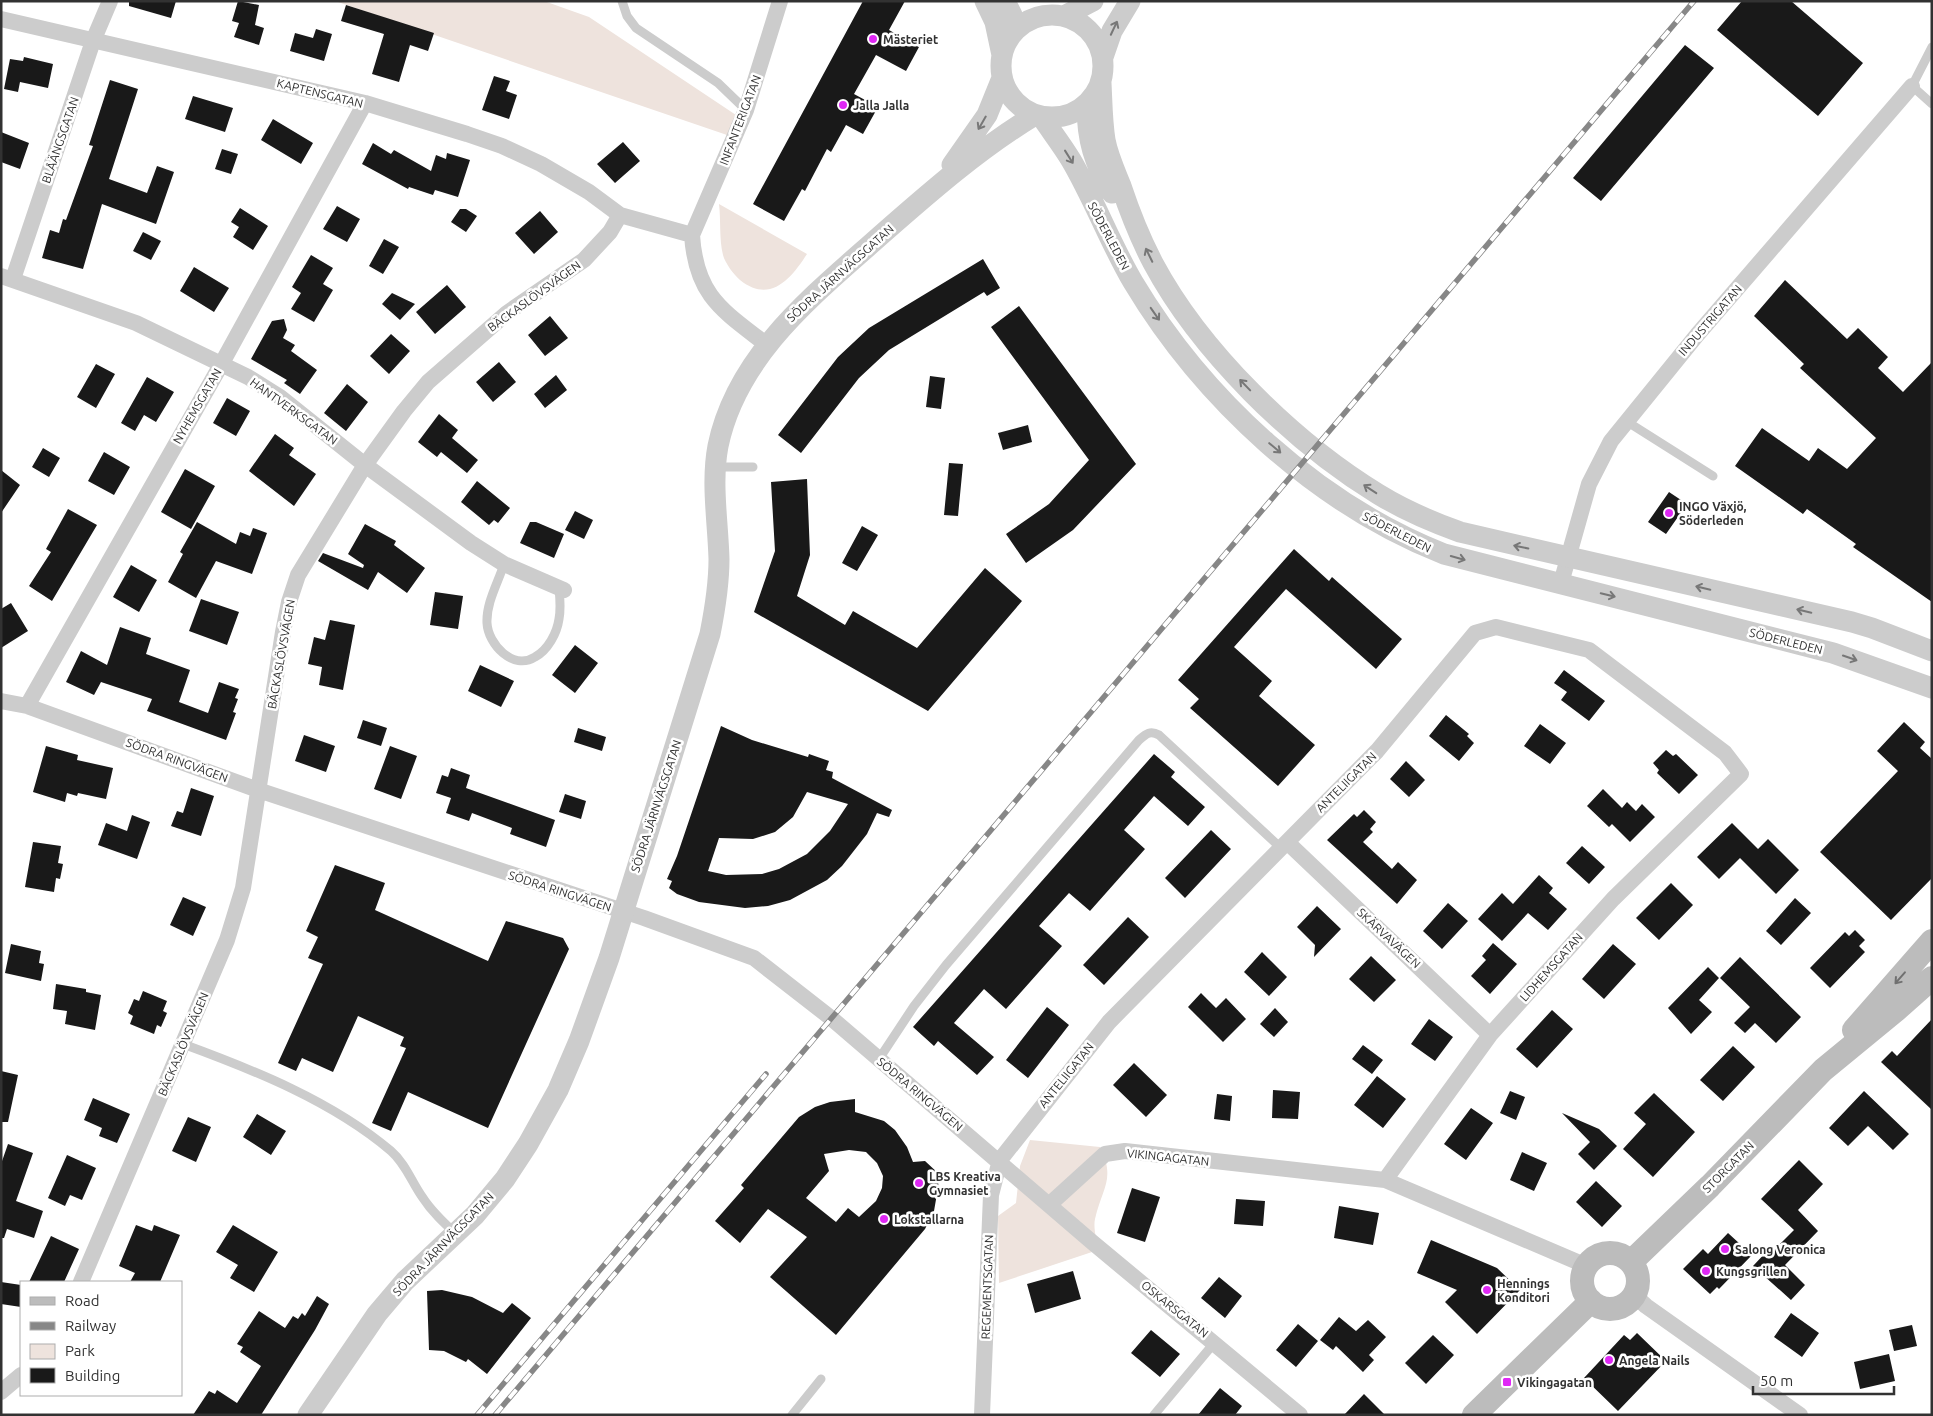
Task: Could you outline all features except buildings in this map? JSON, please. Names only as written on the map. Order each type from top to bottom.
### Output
[{"type":"main road","name":"STORGATAN","points":[[1631,1262],[1710,1186],[1822,1070],[1932,941]]},
{"type":"main road","name":"STORGATAN","points":[[1822,1070],[1932,978]]},
{"type":"main road","points":[[1608,1254],[1617,1254],[1631,1262],[1638,1279],[1634,1295],[1629,1302],[1614,1309],[1606,1309],[1591,1302],[1583,1285],[1584,1273],[1594,1259],[1608,1254]]},
{"type":"main road","points":[[1474,1415],[1591,1302]]},
{"type":"street","name":"BLÅÄNGSGATAN","points":[[7,278],[110,1]]},
{"type":"street","name":"INFANTERIGATAN","points":[[692,235],[746,110],[780,1]]},
{"type":"street","name":"SÖDERLEDEN","points":[[985,1],[995,22],[1002,54],[1002,78],[1011,97],[1018,105],[1038,116],[1072,161],[1122,260],[1150,308],[1189,360],[1251,428],[1347,505],[1393,532],[1444,554],[1833,653],[1932,688]]},
{"type":"street","points":[[1006,1],[1013,21],[1012,34]]},
{"type":"street","name":"SÖDERLEDEN","points":[[1040,1],[1060,16]]},
{"type":"street","points":[[1060,16],[1093,1]]},
{"type":"street","points":[[1102,57],[1112,32],[1130,1]]},
{"type":"street","name":"SÖDERLEDEN","points":[[1002,54],[1012,34],[1028,21],[1047,15],[1075,20],[1089,31],[1099,46],[1102,57],[1101,83],[1105,140],[1132,220],[1153,263],[1172,295],[1213,349],[1277,417],[1337,465],[1379,495],[1438,524],[1493,541],[1852,622],[1932,651]]},
{"type":"street","name":"KAPTENSGATAN","points":[[1,19],[365,103],[502,146],[566,178],[620,215]]},
{"type":"street","name":"SÖDRA JÄRNVÄGSGATAN","points":[[935,187],[977,131],[991,107],[1002,78]]},
{"type":"street","points":[[1038,116],[1065,116],[1086,104],[1101,83]]},
{"type":"street","name":"INDUSTRIGATAN","points":[[1561,584],[1589,484],[1597,466],[1626,421],[1697,335],[1912,86]]},
{"type":"street","name":"NYHEMSGATAN","points":[[27,706],[222,363],[365,103]]},
{"type":"street","name":"SÖDERLEDEN","points":[[1086,104],[1087,126],[1097,166],[1112,192],[1132,220]]},
{"type":"street","name":"SÖDRA JÄRNVÄGSGATAN","points":[[308,1415],[378,1314],[405,1281],[456,1234],[505,1179],[528,1144],[558,1090],[596,996],[699,671],[714,616],[719,560],[715,467],[718,446],[732,403],[767,345],[803,305],[935,187],[992,144],[1038,116]]},
{"type":"street","points":[[620,215],[692,235],[697,272],[711,297],[732,318],[767,345]]},
{"type":"street","name":"BÄCKASLÖVSVÄGEN","points":[[81,1281],[227,940],[237,912],[288,602],[298,575],[365,465],[428,382],[507,313],[584,260],[610,232],[620,215]]},
{"type":"street","name":"HANTVERKSGATAN","points":[[7,278],[136,323],[222,363],[280,397],[365,465],[471,543],[504,564],[561,589]]},
{"type":"street","name":"ANTELIIGATAN","points":[[1000,1160],[1109,1022],[1377,751],[1475,633],[1496,627],[1590,650],[1724,753],[1741,774]]},
{"type":"street","name":"SÖDRA RINGVÄGEN","points":[[1,700],[27,706],[258,790],[754,958],[783,979],[1050,1204]]},
{"type":"street","name":"LIDHEMSGATAN","points":[[1385,1180],[1490,1035],[1613,899],[1741,774]]},
{"type":"street","name":"SKÄRVAVÄGEN","points":[[1284,845],[1490,1035]]},
{"type":"street","name":"VIKINGAGATAN","points":[[1050,1204],[1105,1154],[1125,1151],[1385,1180],[1588,1266]]},
{"type":"street","name":"REGEMENTSGATAN","points":[[982,1415],[991,1195],[1000,1160]]},
{"type":"street","name":"OSKARSGATAN","points":[[1050,1204],[1092,1242],[1216,1342],[1300,1415]]},
{"type":"street","points":[[1634,1295],[1653,1311],[1800,1415]]},
{"type":"street","points":[[1,1392],[20,1376]]},
{"type":"lane","points":[[622,1],[627,16],[636,28],[718,82],[746,110]]},
{"type":"lane","points":[[1932,47],[1912,86],[1932,104]]},
{"type":"lane","points":[[1626,421],[1713,476]]},
{"type":"lane","points":[[715,467],[753,467]]},
{"type":"lane","points":[[504,564],[489,606],[487,623],[489,636],[493,644],[505,654],[526,660],[535,658],[549,643],[560,619],[561,589]]},
{"type":"lane","points":[[879,1060],[914,1006],[946,965],[1147,733],[1154,732],[1159,735],[1284,845]]},
{"type":"lane","points":[[183,1044],[242,1065],[284,1085],[355,1126],[392,1152],[404,1166],[431,1210],[456,1234]]},
{"type":"lane","points":[[1154,1415],[1216,1342]]},
{"type":"lane","points":[[792,1415],[821,1379]]},
{"type":"green space","points":[[335,1],[544,1],[589,17],[739,117],[727,135]]},
{"type":"green space","points":[[719,204],[807,254],[787,280],[770,289],[761,290],[751,287],[735,275],[723,255]]},
{"type":"green space","points":[[1030,1140],[1100,1147],[1105,1158],[1107,1176],[1095,1223],[1098,1250],[999,1283],[998,1216],[1016,1203],[1020,1166]]},
{"type":"railway","points":[[495,1415],[1694,1]]},
{"type":"railway","points":[[477,1415],[766,1074]]},
{"type":"place","name":"Mästeriet","points":[[873,39]]},
{"type":"place","name":"Jalla Jalla","points":[[843,105]]},
{"type":"place","name":"INGO Växjö, Söderleden","points":[[1669,513]]},
{"type":"place","name":"LBS Kreativa Gymnasiet","points":[[919,1183]]},
{"type":"place","name":"Lokstallarna","points":[[884,1219]]},
{"type":"place","name":"Salong Veronica","points":[[1725,1249]]},
{"type":"place","name":"Kungsgrillen","points":[[1706,1271]]},
{"type":"place","name":"Hennings Konditori","points":[[1487,1290]]},
{"type":"place","name":"Angela Nails","points":[[1609,1360]]},
{"type":"place","name":"Vikingagatan","points":[[1507,1382]]}]
